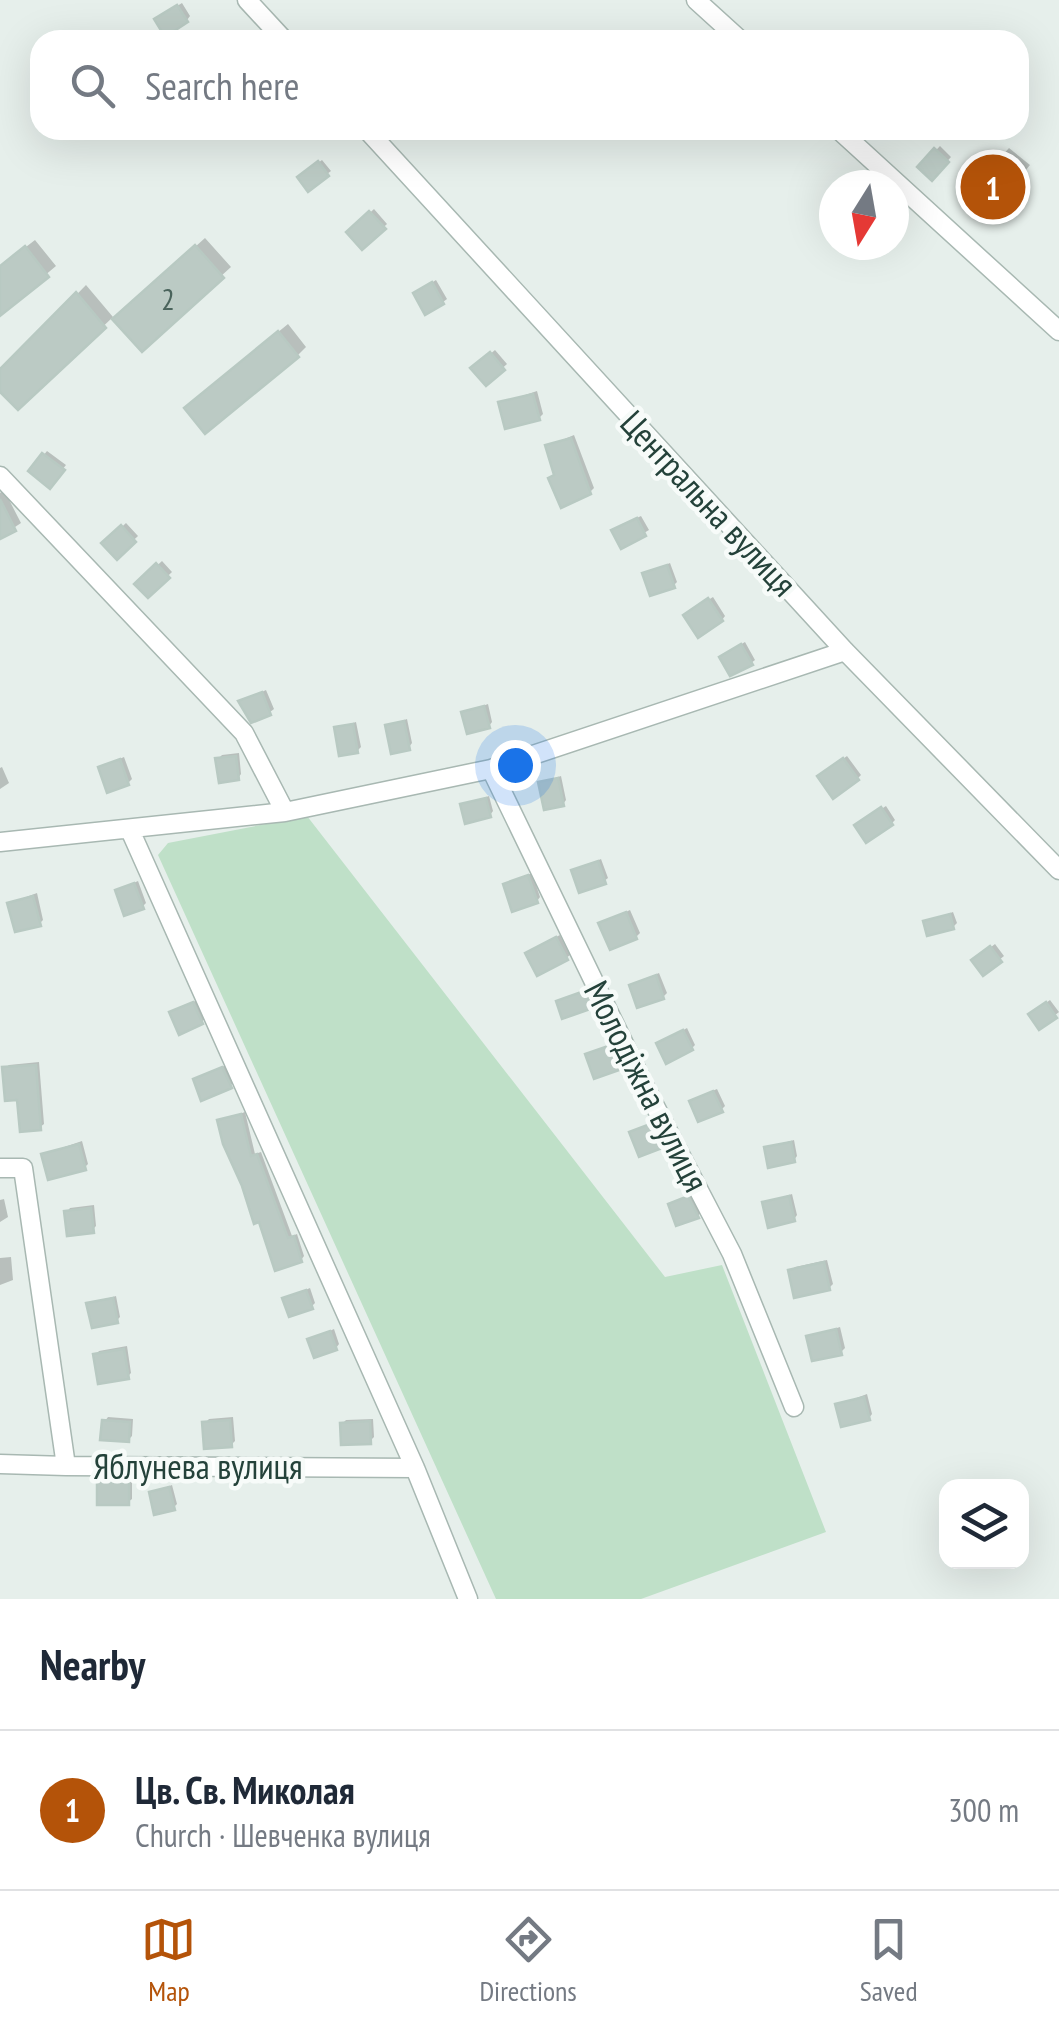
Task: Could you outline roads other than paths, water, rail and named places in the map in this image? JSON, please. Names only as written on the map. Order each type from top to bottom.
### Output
[{"type":"street","points":[[247,0],[275,30]]},
{"type":"street","points":[[696,0],[729,30]]},
{"type":"street","name":"Центральна вулиця","points":[[375,140],[845,651],[1059,870]]},
{"type":"street","points":[[850,140],[1059,331]]},
{"type":"street","points":[[0,476],[244,733],[285,812]]},
{"type":"street","points":[[0,842],[285,812],[491,769],[845,651]]},
{"type":"street","name":"Молодіжна вулиця","points":[[491,769],[644,1084],[732,1254],[794,1407]]},
{"type":"street","points":[[130,830],[415,1468],[468,1599]]},
{"type":"street","name":"Яблунева вулиця","points":[[0,1168],[23,1168],[66,1466],[415,1468]]},
{"type":"street","points":[[0,1464],[66,1466]]},
{"type":"place","name":"Цв. Св. Миколая","points":[[993,187]]}]
